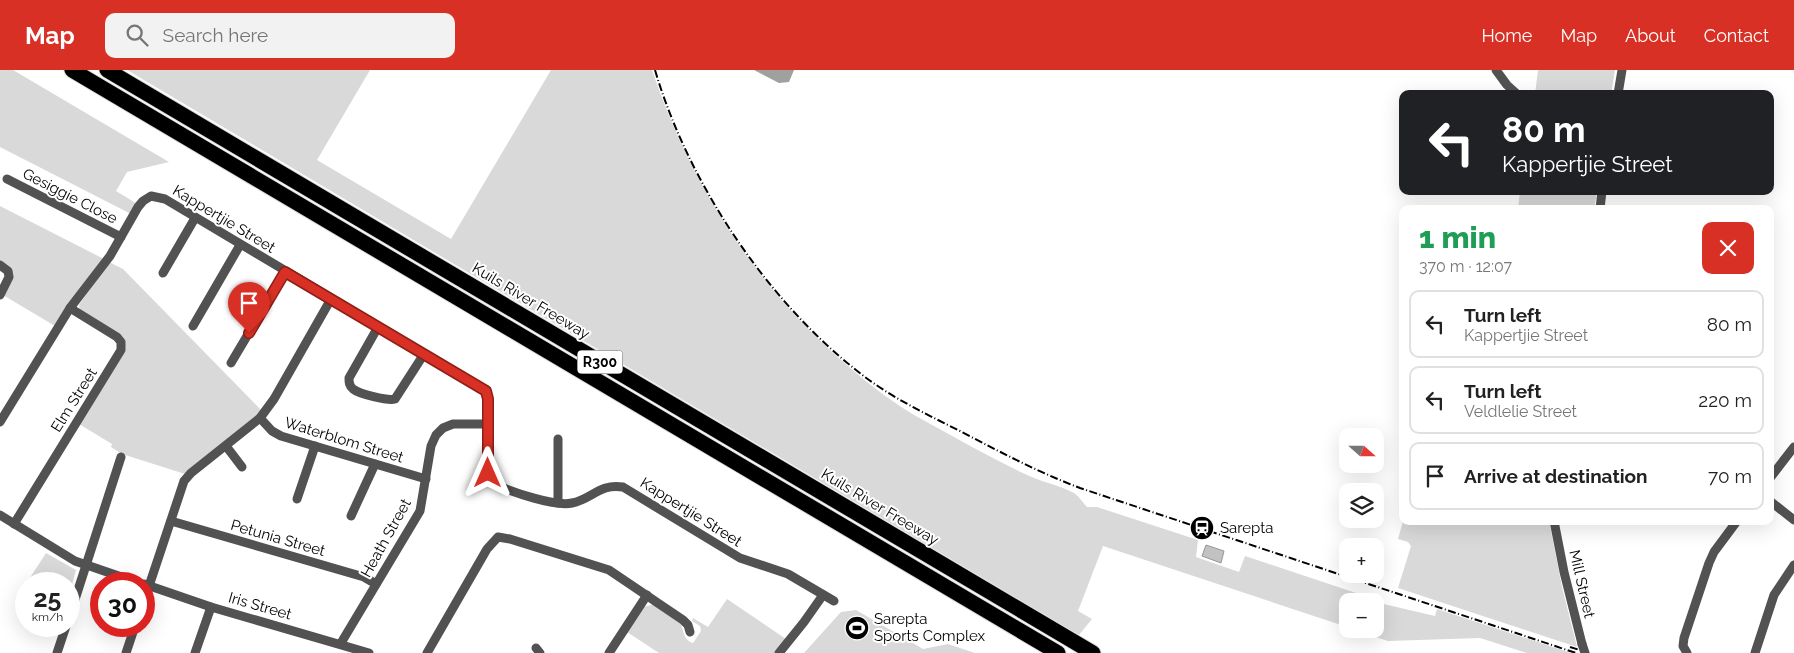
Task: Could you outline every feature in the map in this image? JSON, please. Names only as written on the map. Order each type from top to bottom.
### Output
[{"type":"highway","name":"R300","points":[[72,70],[1058,653]]},
{"type":"highway","name":"Kuils River Freeway","points":[[107,70],[1093,653]]},
{"type":"street","points":[[1496,70],[1513,90]]},
{"type":"street","points":[[1619,90],[1622,70]]},
{"type":"street","name":"Gesiggie Close","points":[[7,179],[120,237]]},
{"type":"street","name":"Kappertjie Street","points":[[0,422],[70,308],[100,270],[138,207],[151,196],[165,200],[486,391],[488,399],[488,473],[492,481],[499,486],[558,503],[575,503],[604,488],[623,487],[740,558],[788,574],[834,601]]},
{"type":"street","points":[[163,273],[195,218]]},
{"type":"street","points":[[193,326],[240,245]]},
{"type":"street","points":[[0,265],[9,274],[9,280],[0,295]]},
{"type":"street","points":[[231,363],[285,272]]},
{"type":"street","points":[[150,572],[187,477],[260,418],[274,399],[331,299]]},
{"type":"street","name":"Elm Street","points":[[14,524],[121,350],[119,339],[70,308]]},
{"type":"street","points":[[378,327],[349,378],[349,384],[354,390],[388,400],[395,399],[424,354]]},
{"type":"street","name":"Waterblom Street","points":[[260,418],[278,435],[426,479]]},
{"type":"street","name":"Heath Street","points":[[340,643],[420,511],[431,446],[443,428],[453,424],[488,424]]},
{"type":"street","points":[[558,439],[558,503]]},
{"type":"street","points":[[226,446],[242,467]]},
{"type":"street","points":[[297,499],[315,446]]},
{"type":"street","points":[[1774,473],[1794,446]]},
{"type":"street","points":[[80,584],[122,457]]},
{"type":"street","points":[[351,516],[374,464]]},
{"type":"street","points":[[1774,504],[1794,520]]},
{"type":"street","name":"Iris Street","points":[[0,516],[57,552],[107,572]]},
{"type":"street","name":"Petunia Street","points":[[171,521],[364,577],[376,584]]},
{"type":"street","name":"Mill Street","points":[[1555,525],[1583,649]]},
{"type":"street","points":[[1686,652],[1684,638],[1709,563],[1714,552],[1735,525]]},
{"type":"street","points":[[426,653],[487,549],[498,537],[510,539],[608,570],[683,620],[688,625],[690,632]]},
{"type":"street","points":[[1755,653],[1774,596],[1794,566]]},
{"type":"street","name":"Iris Street","points":[[155,588],[369,653]]},
{"type":"street","points":[[609,653],[647,595]]},
{"type":"street","points":[[779,653],[823,595]]},
{"type":"street","points":[[196,653],[211,606]]},
{"type":"street","points":[[57,653],[62,637]]},
{"type":"street","points":[[126,653],[131,637]]},
{"type":"shaded area","points":[[0,70],[13,70],[169,162],[127,172],[116,191],[139,205],[133,215],[0,147]]},
{"type":"shaded area","points":[[127,70],[370,70],[317,160],[451,239],[551,70],[652,70],[686,154],[730,232],[784,303],[815,335],[866,381],[904,409],[1000,462],[1031,477],[1074,493],[1087,507],[1097,507],[1198,540],[1196,557],[1239,572],[1245,556],[1356,593],[1339,593],[1339,624],[1103,546],[1078,611],[1092,619],[1079,635]]},
{"type":"shaded area","points":[[754,70],[794,70],[789,82],[779,83]]},
{"type":"shaded area","points":[[1538,70],[1615,70],[1612,90],[1536,90]]},
{"type":"shaded area","points":[[1520,195],[1596,195],[1595,205],[1518,205]]},
{"type":"shaded area","points":[[0,206],[104,259],[55,326],[3,295],[10,284],[0,262]]},
{"type":"shaded area","points":[[109,262],[123,269],[262,411],[185,474],[122,454],[111,447],[112,444],[79,424],[124,347],[80,310],[79,305]]},
{"type":"shaded area","points":[[1402,525],[1550,525],[1562,587],[1577,647],[1398,588],[1411,546],[1408,542],[1398,539]]},
{"type":"shaded area","points":[[46,553],[76,570],[75,572],[34,572]]},
{"type":"shaded area","points":[[727,599],[786,639],[775,653],[659,653],[627,632],[644,607],[654,604],[678,620],[685,636],[693,643],[701,631],[700,626],[692,621],[693,618],[708,627]]},
{"type":"shaded area","points":[[1384,604],[1435,616],[1437,609],[1571,653],[1527,653],[1480,638],[1388,641],[1379,638],[1384,638]]},
{"type":"shaded area","name":"Sarepta Sports Complex","points":[[856,610],[923,649],[948,644],[975,653],[804,653],[841,612]]},
{"type":"building","name":"Sarepta","points":[[1206,545],[1224,551],[1221,563],[1202,556]]},
{"type":"railway","points":[[655,70],[669,112],[709,195],[761,273],[823,341],[856,370],[893,396],[1004,454],[1080,488],[1576,653]]},
{"type":"railway","points":[[1570,647],[1589,653]]},
{"type":"place","name":"Sarepta","points":[[1202,528]]},
{"type":"place","name":"Sarepta Sports Complex","points":[[857,628]]},
{"type":"route","points":[[249,333],[285,272],[486,391],[488,396],[488,473]]}]
